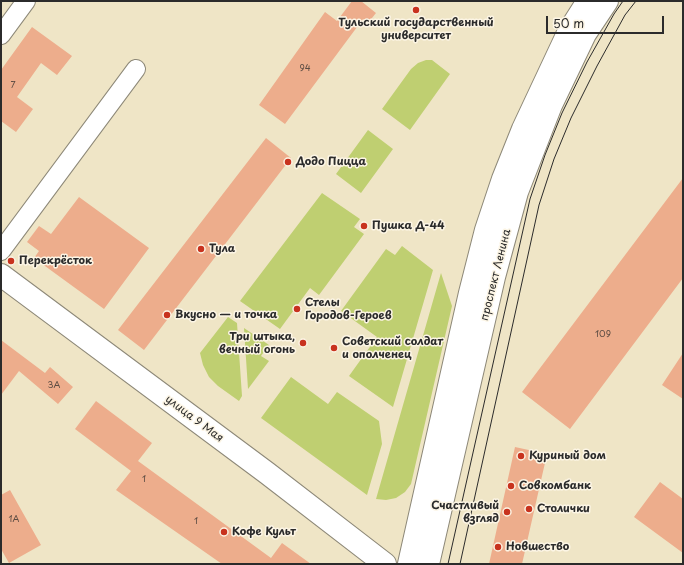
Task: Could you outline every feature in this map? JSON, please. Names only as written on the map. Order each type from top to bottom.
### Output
[{"type":"main road","name":"проспект Ленина","points":[[409,564],[470,293],[486,230],[517,143],[544,81],[569,31],[588,1]]},
{"type":"main road","name":"проспект Ленина","points":[[428,564],[492,284],[517,192],[551,105],[585,34],[607,1]]},
{"type":"main road","name":"улица 9 Мая","points":[[1,275],[260,468],[385,564]]},
{"type":"street","points":[[1,35],[26,1]]},
{"type":"street","points":[[1,251],[136,69]]},
{"type":"green space","points":[[426,60],[432,60],[450,74],[410,130],[382,109],[411,69],[418,63]]},
{"type":"green space","points":[[368,130],[393,149],[361,193],[336,174]]},
{"type":"green space","points":[[322,193],[360,219],[354,227],[364,234],[319,295],[310,288],[280,329],[240,301]]},
{"type":"green space","points":[[402,246],[433,270],[393,407],[349,376],[377,337],[341,311],[386,249],[395,255]]},
{"type":"green space","points":[[441,273],[452,306],[411,484],[405,492],[396,498],[386,500],[376,499]]},
{"type":"green space","points":[[228,317],[237,323],[242,396],[239,401],[218,386],[209,377],[203,365],[200,353]]},
{"type":"green space","points":[[244,328],[269,345],[261,356],[269,361],[248,389]]},
{"type":"green space","points":[[291,377],[328,404],[337,392],[379,421],[382,444],[367,495],[261,418]]},
{"type":"building","points":[[352,1],[361,1],[376,13],[368,23],[363,19],[285,124],[259,105],[325,12],[337,21]]},
{"type":"building","points":[[32,27],[72,56],[57,75],[41,63],[17,97],[33,109],[16,132],[1,121],[1,70]]},
{"type":"building","name":"Тула","points":[[266,138],[291,158],[144,350],[118,330]]},
{"type":"building","points":[[683,178],[683,278],[570,429],[522,392]]},
{"type":"building","points":[[79,197],[149,248],[104,309],[34,258],[39,251],[27,242],[39,226],[51,234]]},
{"type":"building","points":[[1,340],[45,373],[50,367],[73,387],[58,404],[19,371],[1,395]]},
{"type":"building","points":[[683,353],[683,399],[662,385]]},
{"type":"building","points":[[96,401],[152,443],[138,461],[271,558],[282,543],[311,564],[222,564],[116,490],[131,471],[75,429]]},
{"type":"building","points":[[515,447],[547,454],[522,564],[489,564]]},
{"type":"building","points":[[660,482],[683,499],[683,553],[634,517]]},
{"type":"building","points":[[10,490],[41,545],[9,563],[1,549],[1,495]]},
{"type":"tram line","points":[[448,564],[530,199],[545,155],[562,113],[587,62],[623,1]]},
{"type":"tram line","points":[[460,564],[539,205],[554,159],[571,118],[625,15],[636,1]]},
{"type":"place","name":"Тульский государственный университет","points":[[416,10]]},
{"type":"place","name":"Додо Пицца","points":[[288,162]]},
{"type":"place","name":"Пушка Д-44","points":[[364,226]]},
{"type":"place","name":"Тула","points":[[201,249]]},
{"type":"place","name":"Перекрёсток","points":[[11,261]]},
{"type":"place","name":"Стелы Городов-Героев","points":[[297,309]]},
{"type":"place","name":"Вкусно — и точка","points":[[167,315]]},
{"type":"place","name":"Три штыка, вечный огонь","points":[[303,343]]},
{"type":"place","name":"Советский солдат и ополченец","points":[[334,348]]},
{"type":"place","name":"Куриный дом","points":[[521,456]]},
{"type":"place","name":"Совкомбанк","points":[[511,486]]},
{"type":"place","name":"Столички","points":[[529,509]]},
{"type":"place","name":"Счастливый взгляд","points":[[507,512]]},
{"type":"place","name":"Кофе Культ","points":[[224,532]]},
{"type":"place","name":"Новшество","points":[[498,547]]}]
